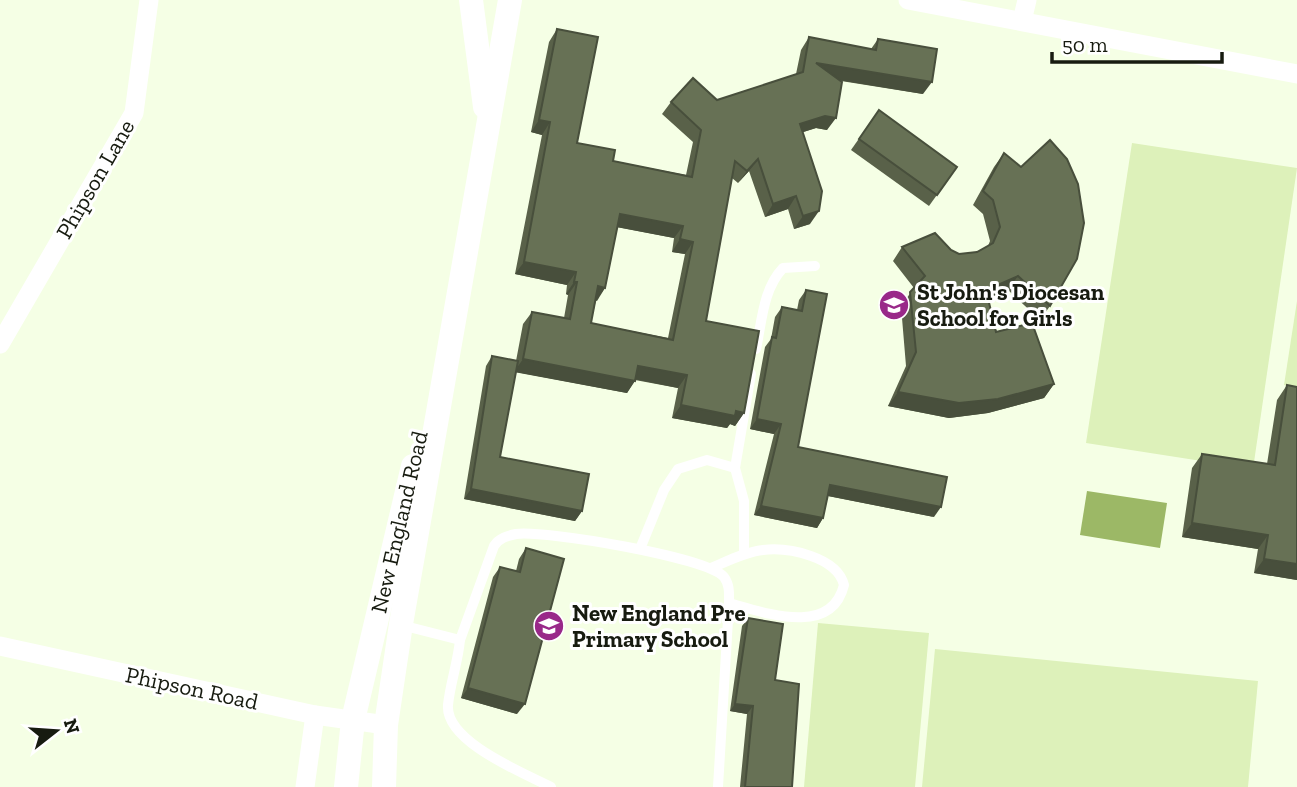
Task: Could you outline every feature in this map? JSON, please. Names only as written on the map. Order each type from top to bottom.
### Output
[{"type":"street","name":"Phipson Lane","points":[[0,344],[134,113],[149,0]]},
{"type":"street","points":[[471,0],[488,132]]},
{"type":"street","name":"New England Road","points":[[384,787],[386,725],[401,624],[509,0]]},
{"type":"street","points":[[908,0],[1297,74]]},
{"type":"street","points":[[1022,21],[1027,0]]},
{"type":"street","name":"New England Road","points":[[346,787],[353,720],[463,258]]},
{"type":"street","points":[[393,544],[405,520],[419,519]]},
{"type":"street","name":"Phipson Road","points":[[0,646],[315,715],[386,725]]},
{"type":"street","points":[[305,787],[315,715]]},
{"type":"lane","points":[[744,554],[744,501],[735,468],[768,292],[783,268],[815,265]]},
{"type":"lane","points":[[640,549],[664,490],[678,469],[707,460],[735,468]]},
{"type":"lane","points":[[551,787],[480,750],[452,723],[448,703],[460,640],[497,540],[518,534],[640,549],[711,568],[724,577],[729,587],[729,603],[718,787]]},
{"type":"lane","points":[[711,568],[744,554],[785,550],[824,561],[843,578],[843,592],[821,613],[798,618],[729,603]]},
{"type":"lane","points":[[401,624],[460,640]]},
{"type":"shaded area","points":[[1132,143],[1297,168],[1253,469],[1086,443]]},
{"type":"shaded area","points":[[1297,301],[1297,388],[1284,385]]},
{"type":"shaded area","points":[[1087,491],[1167,503],[1160,548],[1080,535]]},
{"type":"shaded area","points":[[818,623],[929,633],[915,787],[804,787]]},
{"type":"shaded area","points":[[935,649],[1258,681],[1248,787],[922,787]]},
{"type":"building","points":[[557,29],[598,37],[577,143],[615,150],[613,161],[692,177],[701,130],[671,102],[693,78],[717,100],[803,72],[809,37],[876,50],[878,39],[937,49],[932,82],[816,63],[842,82],[836,118],[825,116],[800,124],[822,191],[819,211],[803,216],[796,196],[773,204],[758,159],[747,171],[735,161],[706,321],[759,331],[744,413],[736,411],[735,416],[681,405],[687,375],[638,366],[635,381],[523,359],[532,312],[570,319],[577,282],[574,282],[576,272],[524,262],[550,122],[539,120]],"holes":[[[620,214],[683,226],[680,239],[693,242],[673,340],[591,323],[598,286],[605,288]]]},
{"type":"building","points":[[879,110],[957,167],[937,195],[859,139]]},
{"type":"building","points":[[1050,140],[1067,159],[1078,184],[1084,223],[1077,259],[1050,306],[1018,276],[986,290],[996,332],[1032,323],[1054,384],[998,399],[959,403],[898,392],[916,352],[910,292],[925,276],[902,247],[935,233],[951,250],[959,254],[977,252],[993,243],[1000,227],[993,200],[983,191],[1004,153],[1021,167]]},
{"type":"building","points":[[806,290],[827,294],[798,447],[947,477],[941,507],[830,485],[823,518],[761,506],[781,424],[757,419],[772,337],[776,338],[782,307],[802,311]]},
{"type":"building","points":[[492,356],[518,361],[500,457],[589,474],[582,511],[471,489]]},
{"type":"building","points":[[1287,385],[1297,387],[1297,564],[1264,559],[1268,535],[1192,523],[1202,454],[1275,465]]},
{"type":"building","points":[[526,548],[564,559],[525,704],[468,688],[500,567],[520,572]]},
{"type":"building","points":[[748,618],[783,624],[775,680],[799,684],[792,787],[745,787],[753,706],[735,704]]},
{"type":"place","name":"St John's Diocesan School for Girls","points":[[894,305]]},
{"type":"place","name":"New England Pre Primary School","points":[[549,626]]}]
